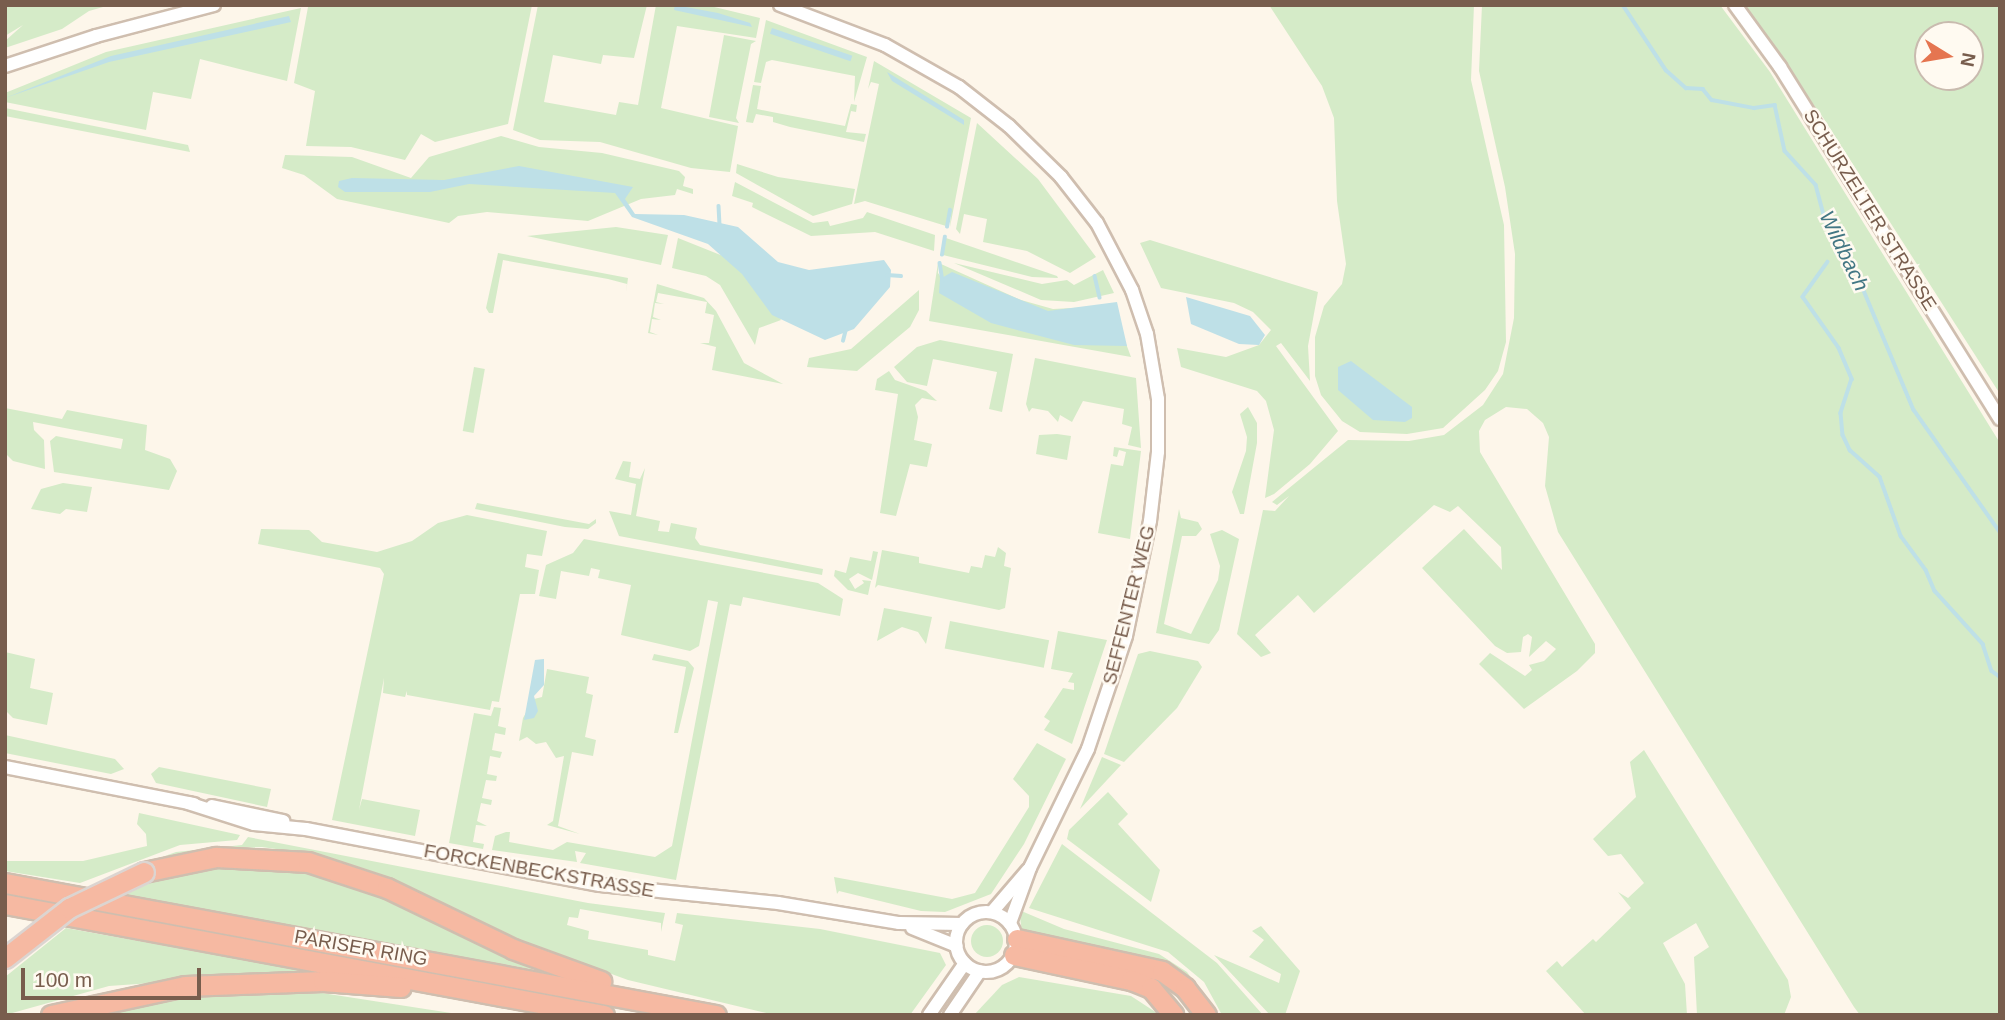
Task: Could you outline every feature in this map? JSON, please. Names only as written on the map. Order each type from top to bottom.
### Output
[{"type":"highway","points":[[5,958],[69,908],[144,872],[216,857],[308,862],[387,888],[513,949],[668,1003]]},
{"type":"highway","name":"PARISER RING","points":[[5,883],[668,1003],[716,1015]]},
{"type":"highway","name":"PARISER RING","points":[[5,904],[604,1015]]},
{"type":"highway","points":[[1013,939],[1151,988],[1174,1015]]},
{"type":"highway","points":[[1013,939],[1162,971],[1185,988],[1206,1015]]},
{"type":"highway","points":[[51,1015],[185,986],[323,981],[544,1002]]},
{"type":"street","points":[[5,66],[96,36],[214,5]]},
{"type":"street","name":"SEFFENTER WEG","points":[[780,5],[874,41],[931,70],[984,106],[1044,159],[1079,199],[1116,254],[1136,300],[1154,368],[1158,427],[1153,504],[1126,636],[1088,749],[1030,868],[1013,939]]},
{"type":"street","name":"SCHURZELTER STRASSE","points":[[1735,5],[1780,67],[2000,419]]},
{"type":"street","name":"FORCKENBECKSTRASSE","points":[[5,767],[188,803],[254,824],[306,829],[600,886],[800,905],[899,923],[962,925]]},
{"type":"street","name":"SEFFENTER WEG","points":[[992,912],[1030,868]]},
{"type":"street","points":[[992,912],[1013,939],[999,969],[979,971],[965,963],[957,946],[962,925],[970,916],[992,912]]},
{"type":"street","name":"FORCKENBECKSTRASSE","points":[[899,923],[957,946]]},
{"type":"street","points":[[929,1015],[965,963]]},
{"type":"street","points":[[950,1015],[979,971]]},
{"type":"green space","points":[[5,5],[110,5],[89,11],[62,29],[5,48],[5,41],[23,25],[5,36]]},
{"type":"green space","points":[[532,5],[508,124],[435,142],[421,134],[405,160],[351,147],[306,146],[315,91],[294,83],[308,7]]},
{"type":"green space","points":[[538,5],[647,5],[634,58],[603,55],[601,64],[553,55],[544,102],[616,115],[619,102],[638,105],[656,5],[706,5],[760,18],[756,38],[677,26],[661,108],[738,126],[730,172],[691,168],[600,142],[540,140],[513,130]]},
{"type":"green space","points":[[1269,5],[1474,5],[1471,80],[1504,225],[1506,342],[1498,371],[1485,390],[1443,428],[1407,434],[1360,432],[1342,421],[1321,395],[1315,376],[1315,337],[1324,306],[1342,284],[1346,264],[1337,201],[1334,118],[1322,86]]},
{"type":"green space","points":[[1482,5],[1720,5],[1770,72],[2000,443],[2000,1015],[1860,1015],[1558,532],[1545,486],[1549,437],[1543,423],[1527,409],[1506,407],[1485,420],[1479,431],[1480,452],[1595,644],[1595,653],[1577,671],[1524,709],[1479,664],[1490,653],[1525,676],[1532,670],[1529,665],[1544,661],[1556,649],[1546,641],[1529,657],[1532,637],[1528,634],[1523,637],[1521,652],[1507,653],[1495,646],[1422,568],[1464,529],[1502,570],[1501,547],[1458,506],[1450,512],[1434,505],[1314,613],[1298,595],[1255,635],[1271,653],[1261,657],[1237,634],[1263,510],[1275,511],[1289,496],[1277,505],[1272,502],[1348,440],[1409,441],[1444,435],[1483,405],[1503,374],[1514,318],[1515,254],[1505,187],[1479,71]]},
{"type":"green space","points":[[1740,5],[2000,5],[2000,394],[1824,119]]},
{"type":"green space","points":[[301,8],[287,81],[200,59],[191,99],[153,92],[146,130],[5,102],[5,93],[106,52]]},
{"type":"green space","points":[[766,20],[867,57],[854,102],[855,76],[772,60],[766,62],[761,83],[754,82]]},
{"type":"green space","points":[[724,35],[756,41],[751,44],[736,118],[739,123],[709,117]]},
{"type":"green space","points":[[874,61],[971,118],[950,227],[951,210],[946,226],[865,201],[854,204],[879,84],[871,82],[868,89]]},
{"type":"green space","points":[[753,85],[761,86],[757,109],[777,113],[845,126],[851,104],[857,105],[856,112],[851,111],[846,132],[866,134],[864,142],[790,127],[773,122],[773,117],[756,114],[753,123],[746,122]]},
{"type":"green space","points":[[5,108],[188,145],[190,152],[5,116]]},
{"type":"green space","points":[[977,123],[1038,179],[1096,257],[1070,273],[1027,251],[983,242],[987,219],[964,214],[960,234],[956,229]]},
{"type":"green space","points":[[501,136],[539,147],[602,153],[679,171],[685,177],[683,186],[693,189],[693,194],[677,189],[675,195],[641,199],[588,221],[487,212],[458,216],[449,223],[337,199],[304,175],[282,168],[285,155],[352,157],[411,178],[429,157]]},
{"type":"green space","points":[[737,164],[778,177],[855,189],[852,204],[813,216],[736,173]]},
{"type":"green space","points":[[735,182],[813,223],[828,221],[830,226],[863,218],[867,212],[935,235],[934,251],[875,232],[811,236],[752,207],[753,203],[732,196]]},
{"type":"green space","points":[[616,227],[668,235],[661,265],[527,236]]},
{"type":"green space","points":[[678,238],[733,260],[781,320],[759,328],[755,345],[720,285],[706,276],[672,268]]},
{"type":"green space","points":[[946,238],[1058,278],[1032,277],[943,255]]},
{"type":"green space","points":[[1150,240],[1318,292],[1308,346],[1310,381],[1281,343],[1276,346],[1338,431],[1310,464],[1274,494],[1265,498],[1274,430],[1266,401],[1257,391],[1181,367],[1177,348],[1226,357],[1259,345],[1271,330],[1253,312],[1234,303],[1161,288],[1140,243]]},
{"type":"green space","points":[[498,253],[628,278],[626,293],[627,284],[503,260],[493,313],[489,313],[486,308]]},
{"type":"green space","points":[[938,263],[941,277],[941,264],[1021,300],[1053,309],[1112,306],[1131,357],[929,321]]},
{"type":"green space","points":[[954,263],[1042,284],[1067,280],[1074,285],[1103,270],[1114,293],[1074,302],[1041,300]]},
{"type":"green space","points":[[657,284],[704,298],[716,311],[744,363],[783,384],[712,370],[716,347],[700,343],[709,343],[714,315],[705,313],[707,302],[658,293],[656,302],[664,304],[655,303],[653,317],[661,320],[652,319],[650,332],[658,335],[648,333]]},
{"type":"green space","points":[[919,290],[919,310],[910,327],[857,371],[807,367],[809,358],[851,349]]},
{"type":"green space","points":[[940,340],[1013,354],[1002,412],[989,409],[997,372],[933,359],[927,386],[907,382],[894,367],[917,347]]},
{"type":"green space","points":[[1035,358],[1136,378],[1141,448],[1128,445],[1132,427],[1122,424],[1124,409],[1083,401],[1072,422],[1060,415],[1058,422],[1048,411],[1032,408],[1029,412],[1026,404]]},
{"type":"green space","points":[[474,367],[485,369],[474,433],[463,431]]},
{"type":"green space","points":[[889,371],[895,380],[926,391],[937,401],[922,398],[915,405],[918,417],[914,440],[932,444],[927,467],[910,464],[896,516],[880,513],[898,394],[875,390],[877,379]]},
{"type":"green space","points":[[1248,407],[1257,423],[1257,443],[1244,514],[1240,514],[1232,492],[1246,451],[1247,437],[1240,414]]},
{"type":"green space","points":[[5,408],[62,419],[67,410],[147,425],[145,450],[170,459],[177,471],[169,490],[54,472],[50,441],[56,436],[121,449],[123,439],[33,422],[34,430],[44,440],[45,469],[13,461],[5,453]]},
{"type":"green space","points":[[1039,435],[1071,436],[1067,460],[1036,454]]},
{"type":"green space","points":[[1114,447],[1141,451],[1130,539],[1098,533],[1111,464],[1123,466],[1126,452],[1119,450],[1117,457],[1113,456]]},
{"type":"green space","points":[[623,461],[631,462],[629,477],[640,479],[645,468],[636,516],[660,521],[658,531],[669,532],[671,523],[697,528],[695,538],[700,545],[823,569],[822,575],[619,536],[609,511],[631,515],[636,484],[615,479]]},
{"type":"green space","points":[[63,483],[92,487],[87,512],[66,509],[60,514],[31,509],[41,489]]},
{"type":"green space","points":[[477,503],[589,524],[596,519],[596,523],[588,529],[565,527],[475,509]]},
{"type":"green space","points":[[1179,509],[1181,518],[1198,522],[1202,529],[1196,536],[1182,536],[1164,624],[1191,634],[1218,580],[1220,566],[1210,534],[1222,530],[1239,539],[1219,630],[1209,644],[1156,633]]},
{"type":"green space","points":[[467,515],[547,531],[542,556],[527,554],[525,567],[539,570],[535,594],[520,594],[499,702],[492,701],[490,710],[407,695],[407,691],[405,697],[383,693],[384,678],[359,810],[362,799],[420,810],[415,836],[332,820],[384,574],[380,568],[258,544],[261,529],[309,530],[322,542],[377,552],[412,541],[438,523]]},
{"type":"green space","points":[[584,539],[818,583],[843,599],[840,616],[743,597],[741,606],[730,604],[676,880],[580,863],[586,853],[575,851],[577,862],[492,850],[495,836],[506,832],[510,832],[509,842],[553,850],[567,842],[655,857],[672,846],[718,602],[708,600],[699,646],[690,651],[621,635],[631,585],[598,578],[600,570],[591,568],[589,576],[561,571],[556,599],[539,596],[546,565],[573,553]]},
{"type":"green space","points":[[998,547],[1006,553],[1004,566],[1011,568],[1005,608],[999,610],[878,585],[875,588],[882,550],[919,557],[919,563],[969,573],[971,566],[982,568],[985,555],[995,557]]},
{"type":"green space","points":[[873,551],[878,552],[872,580],[858,573],[849,579],[855,589],[864,583],[862,580],[871,581],[868,595],[848,590],[834,576],[835,570],[846,573],[850,557],[871,561]]},
{"type":"green space","points":[[884,608],[932,617],[926,644],[918,632],[902,627],[877,641]]},
{"type":"green space","points":[[950,621],[1049,640],[1044,668],[945,648]]},
{"type":"green space","points":[[1058,631],[1107,640],[1072,744],[1044,730],[1050,721],[1044,717],[1063,688],[1074,690],[1074,683],[1068,682],[1073,673],[1051,669]]},
{"type":"green space","points":[[1150,651],[1198,661],[1202,667],[1177,708],[1124,762],[1104,754],[1138,654]]},
{"type":"green space","points":[[5,652],[35,659],[30,688],[53,693],[47,725],[13,718],[5,710]]},
{"type":"green space","points":[[654,654],[688,661],[694,668],[678,733],[674,733],[686,667],[652,660]]},
{"type":"green space","points":[[547,669],[589,677],[586,693],[593,695],[585,737],[596,740],[593,756],[572,752],[558,826],[580,834],[547,825],[553,821],[564,756],[556,758],[546,742],[536,744],[527,737],[519,741],[523,718],[534,699],[542,697]]},
{"type":"green space","points":[[494,707],[501,708],[498,726],[506,728],[505,735],[495,733],[492,750],[502,752],[500,758],[490,756],[487,774],[497,776],[496,781],[486,780],[482,798],[492,800],[491,805],[481,803],[477,821],[487,826],[476,825],[473,842],[484,844],[483,849],[449,843],[474,713],[491,716]]},
{"type":"green space","points":[[5,735],[115,759],[124,769],[111,774],[5,753]]},
{"type":"green space","points":[[1037,743],[1066,759],[1024,844],[991,894],[945,912],[921,911],[839,891],[837,894],[834,877],[952,899],[975,893],[1029,807],[1029,796],[1013,779]]},
{"type":"green space","points":[[1644,750],[1788,980],[1791,997],[1784,1015],[1697,1015],[1694,957],[1709,947],[1696,923],[1663,943],[1685,984],[1687,1015],[1586,1015],[1546,971],[1557,961],[1562,967],[1593,939],[1596,942],[1631,908],[1618,892],[1628,898],[1644,883],[1621,854],[1608,856],[1593,839],[1636,797],[1630,762]]},
{"type":"green space","points":[[1102,757],[1121,765],[1080,809]]},
{"type":"green space","points":[[159,767],[271,789],[267,807],[156,783],[151,774]]},
{"type":"green space","points":[[1108,792],[1128,814],[1118,824],[1160,870],[1151,902],[1067,839],[1069,830]]},
{"type":"green space","points":[[139,813],[240,835],[237,840],[180,845],[80,883],[5,871],[5,861],[83,861],[147,846],[146,834],[137,824]]},
{"type":"green space","points":[[248,837],[588,903],[665,913],[661,932],[661,923],[580,909],[578,918],[569,917],[567,925],[589,931],[588,939],[648,950],[648,955],[675,961],[683,925],[675,923],[677,913],[820,929],[940,953],[946,965],[910,1015],[775,1015],[628,980],[491,930],[380,874],[325,856],[262,847],[214,849],[178,854],[115,874],[176,852],[242,845]]},
{"type":"green space","points":[[1062,844],[1217,963],[1263,1015],[1222,1015],[1204,982],[1168,952],[1029,908]]},
{"type":"green space","points":[[216,865],[304,870],[396,901],[473,942],[551,973],[117,893],[146,879]]},
{"type":"green space","points":[[1019,910],[1064,929],[1159,954],[1187,972],[1217,1015],[1211,1015],[1150,959],[1022,932]]},
{"type":"green space","points":[[987,925],[998,930],[1003,941],[998,952],[987,957],[976,952],[971,941],[976,930]]},
{"type":"green space","points":[[1261,926],[1300,971],[1285,1015],[1270,1015],[1214,955],[1279,983],[1281,974],[1249,957],[1264,940],[1252,931]]},
{"type":"green space","points":[[66,928],[312,972],[109,986],[5,1015],[5,977]]},
{"type":"green space","points":[[1019,977],[1131,996],[1160,1015],[974,1015],[1002,985]]},
{"type":"green space","points":[[322,993],[464,1015],[93,1015],[185,998]]},
{"type":"water","points":[[675,5],[718,13],[750,23],[752,27],[674,10]]},
{"type":"water","points":[[289,16],[291,22],[109,62],[5,98],[111,56]]},
{"type":"water","points":[[772,28],[852,56],[850,61],[770,34]]},
{"type":"water","points":[[887,72],[964,120],[964,125],[892,81]]},
{"type":"water","points":[[519,166],[633,187],[625,199],[635,214],[684,215],[738,227],[778,262],[809,270],[884,260],[891,270],[890,287],[854,329],[825,340],[772,315],[742,274],[708,244],[632,217],[615,193],[469,184],[430,192],[345,192],[338,187],[339,181],[352,178],[444,180]]},
{"type":"water","points":[[952,272],[1048,311],[1117,302],[1127,346],[1074,345],[991,323],[939,293],[940,279]]},
{"type":"water","points":[[1186,297],[1250,316],[1265,335],[1259,345],[1239,344],[1191,324]]},
{"type":"water","points":[[1351,361],[1412,407],[1412,418],[1405,422],[1373,420],[1338,390],[1338,367]]},
{"type":"water","points":[[544,659],[544,685],[534,696],[538,711],[534,718],[524,720],[535,660]]},
{"type":"waterway","name":"Wildbach","points":[[1623,5],[1666,70],[1686,88],[1703,89],[1712,100],[1754,108],[1775,105],[1785,151],[1816,185],[1826,223],[1857,274],[1914,410],[2000,532]]},
{"type":"waterway","points":[[719,206],[720,226]]},
{"type":"waterway","points":[[947,227],[950,210]]},
{"type":"waterway","points":[[942,255],[945,237]]},
{"type":"waterway","name":"Wildbach","points":[[1836,253],[1842,247]]},
{"type":"waterway","points":[[1828,262],[1803,297],[1839,348],[1852,379],[1841,413],[1843,435],[1850,450],[1880,477],[1901,536],[1926,570],[1935,591],[1983,644],[1992,671],[2000,677]]},
{"type":"waterway","points":[[940,263],[943,281]]},
{"type":"waterway","points":[[887,275],[901,276]]},
{"type":"waterway","points":[[1095,276],[1100,297]]},
{"type":"waterway","points":[[843,341],[846,329]]}]
